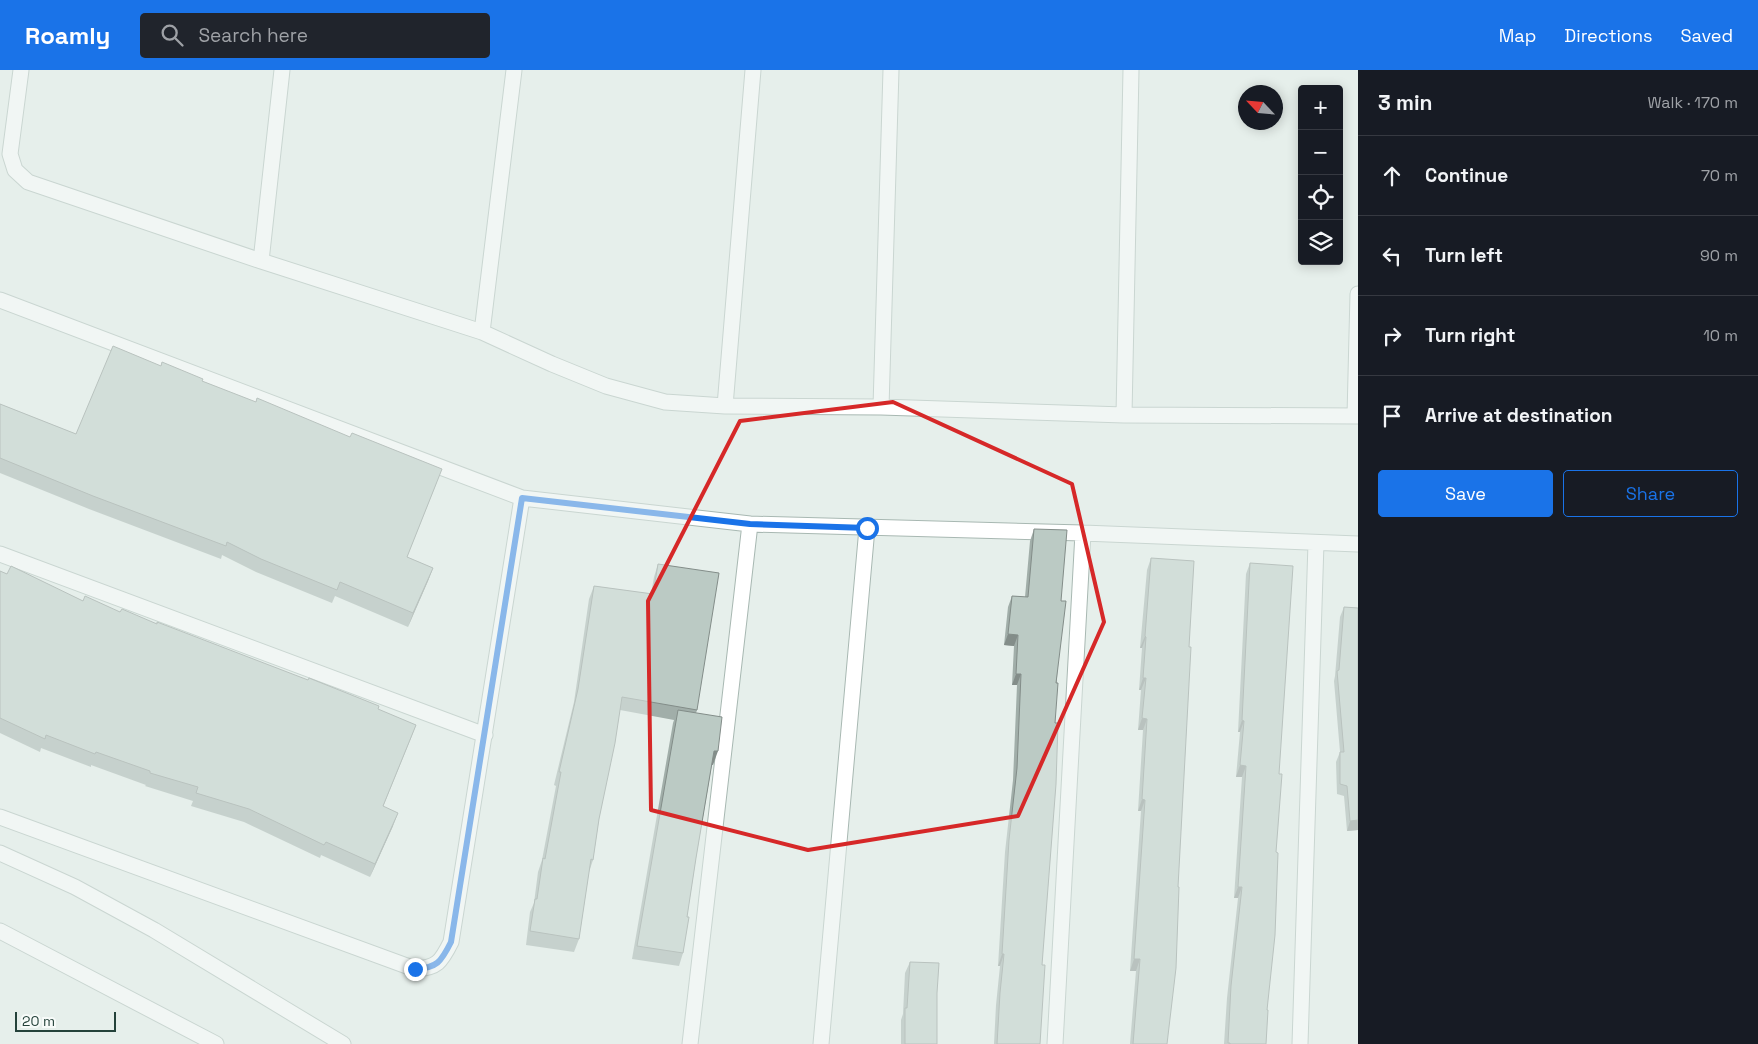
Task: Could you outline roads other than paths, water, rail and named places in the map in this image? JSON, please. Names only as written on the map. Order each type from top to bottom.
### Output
[{"type":"street","points":[[21,70],[10,154],[15,170],[28,182],[261,261],[482,332],[606,386],[665,402],[725,406],[881,407],[1124,415],[1356,416],[1358,294]]},
{"type":"street","points":[[261,261],[282,70]]},
{"type":"street","points":[[482,332],[514,70]]},
{"type":"street","points":[[725,406],[753,70]]},
{"type":"street","points":[[881,407],[891,70]]},
{"type":"street","points":[[1124,415],[1131,70]]},
{"type":"street","points":[[0,300],[522,498],[750,524],[1083,533],[1358,544]]},
{"type":"street","points":[[0,818],[415,969],[430,968],[442,960],[451,942],[522,498]]},
{"type":"street","points":[[690,1044],[750,524]]},
{"type":"street","points":[[820,1044],[867,528]]},
{"type":"street","points":[[1055,1044],[1083,533]]},
{"type":"street","points":[[1300,1044],[1316,543]]},
{"type":"street","points":[[0,554],[485,735]]},
{"type":"street","points":[[0,853],[75,887],[154,930],[343,1044]]},
{"type":"street","points":[[0,931],[216,1044]]}]
